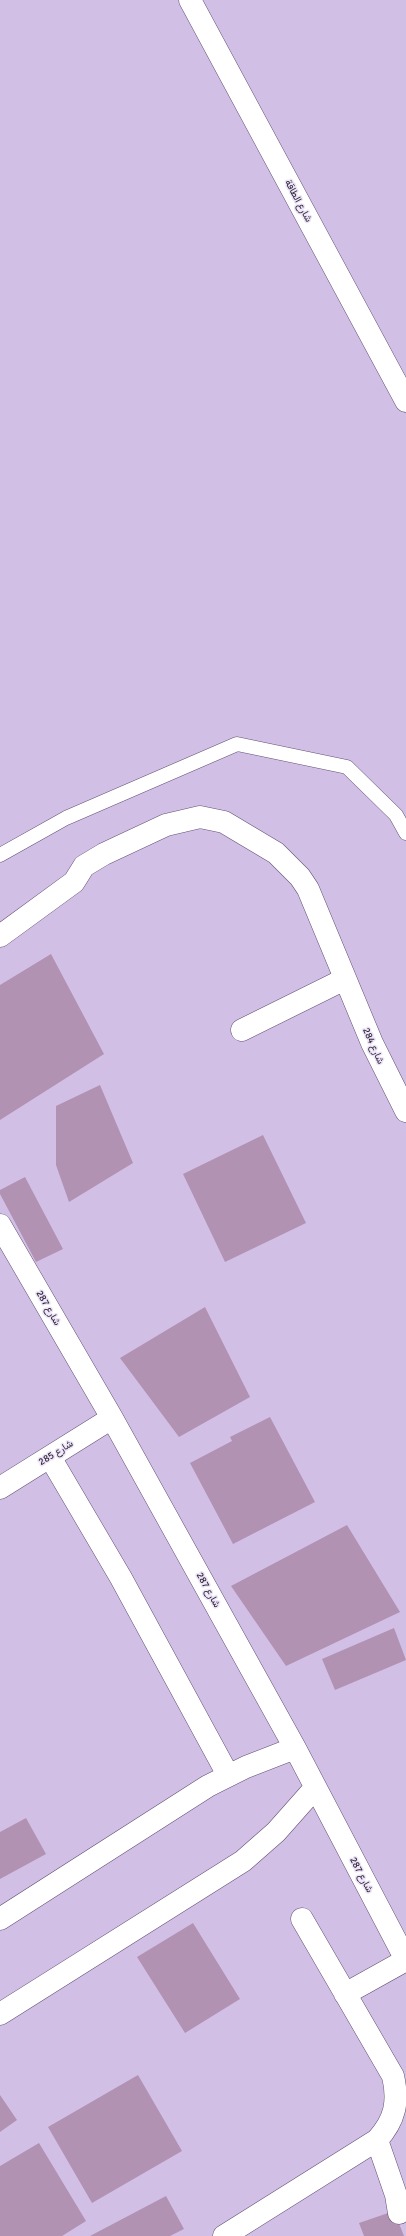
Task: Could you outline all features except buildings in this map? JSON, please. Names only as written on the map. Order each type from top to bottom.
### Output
[{"type":"street","name":"شارع الطاقة","points":[[190,0],[406,401]]},
{"type":"street","name":"شارع 284","points":[[0,936],[74,882],[84,866],[104,854],[166,825],[200,817],[224,822],[276,853],[300,877],[313,902],[374,1049],[406,1112]]},
{"type":"street","points":[[242,1030],[345,978]]},
{"type":"street","name":"شارع 287","points":[[0,1225],[112,1418],[295,1748],[406,1960]]},
{"type":"street","name":"شارع 285","points":[[0,1488],[112,1418]]},
{"type":"street","points":[[50,1457],[122,1578],[228,1775]]},
{"type":"street","points":[[0,1919],[228,1775],[295,1748]]},
{"type":"street","points":[[0,2014],[244,1861],[276,1832],[315,1788]]},
{"type":"street","points":[[224,2236],[377,2140],[393,2117],[397,2104],[393,2076],[302,1919]]},
{"type":"street","points":[[345,1994],[406,1960]]},
{"type":"street","points":[[377,2140],[396,2195],[399,2213]]},
{"type":"lane","points":[[0,855],[66,818],[237,744],[347,767],[396,815],[406,832]]}]
